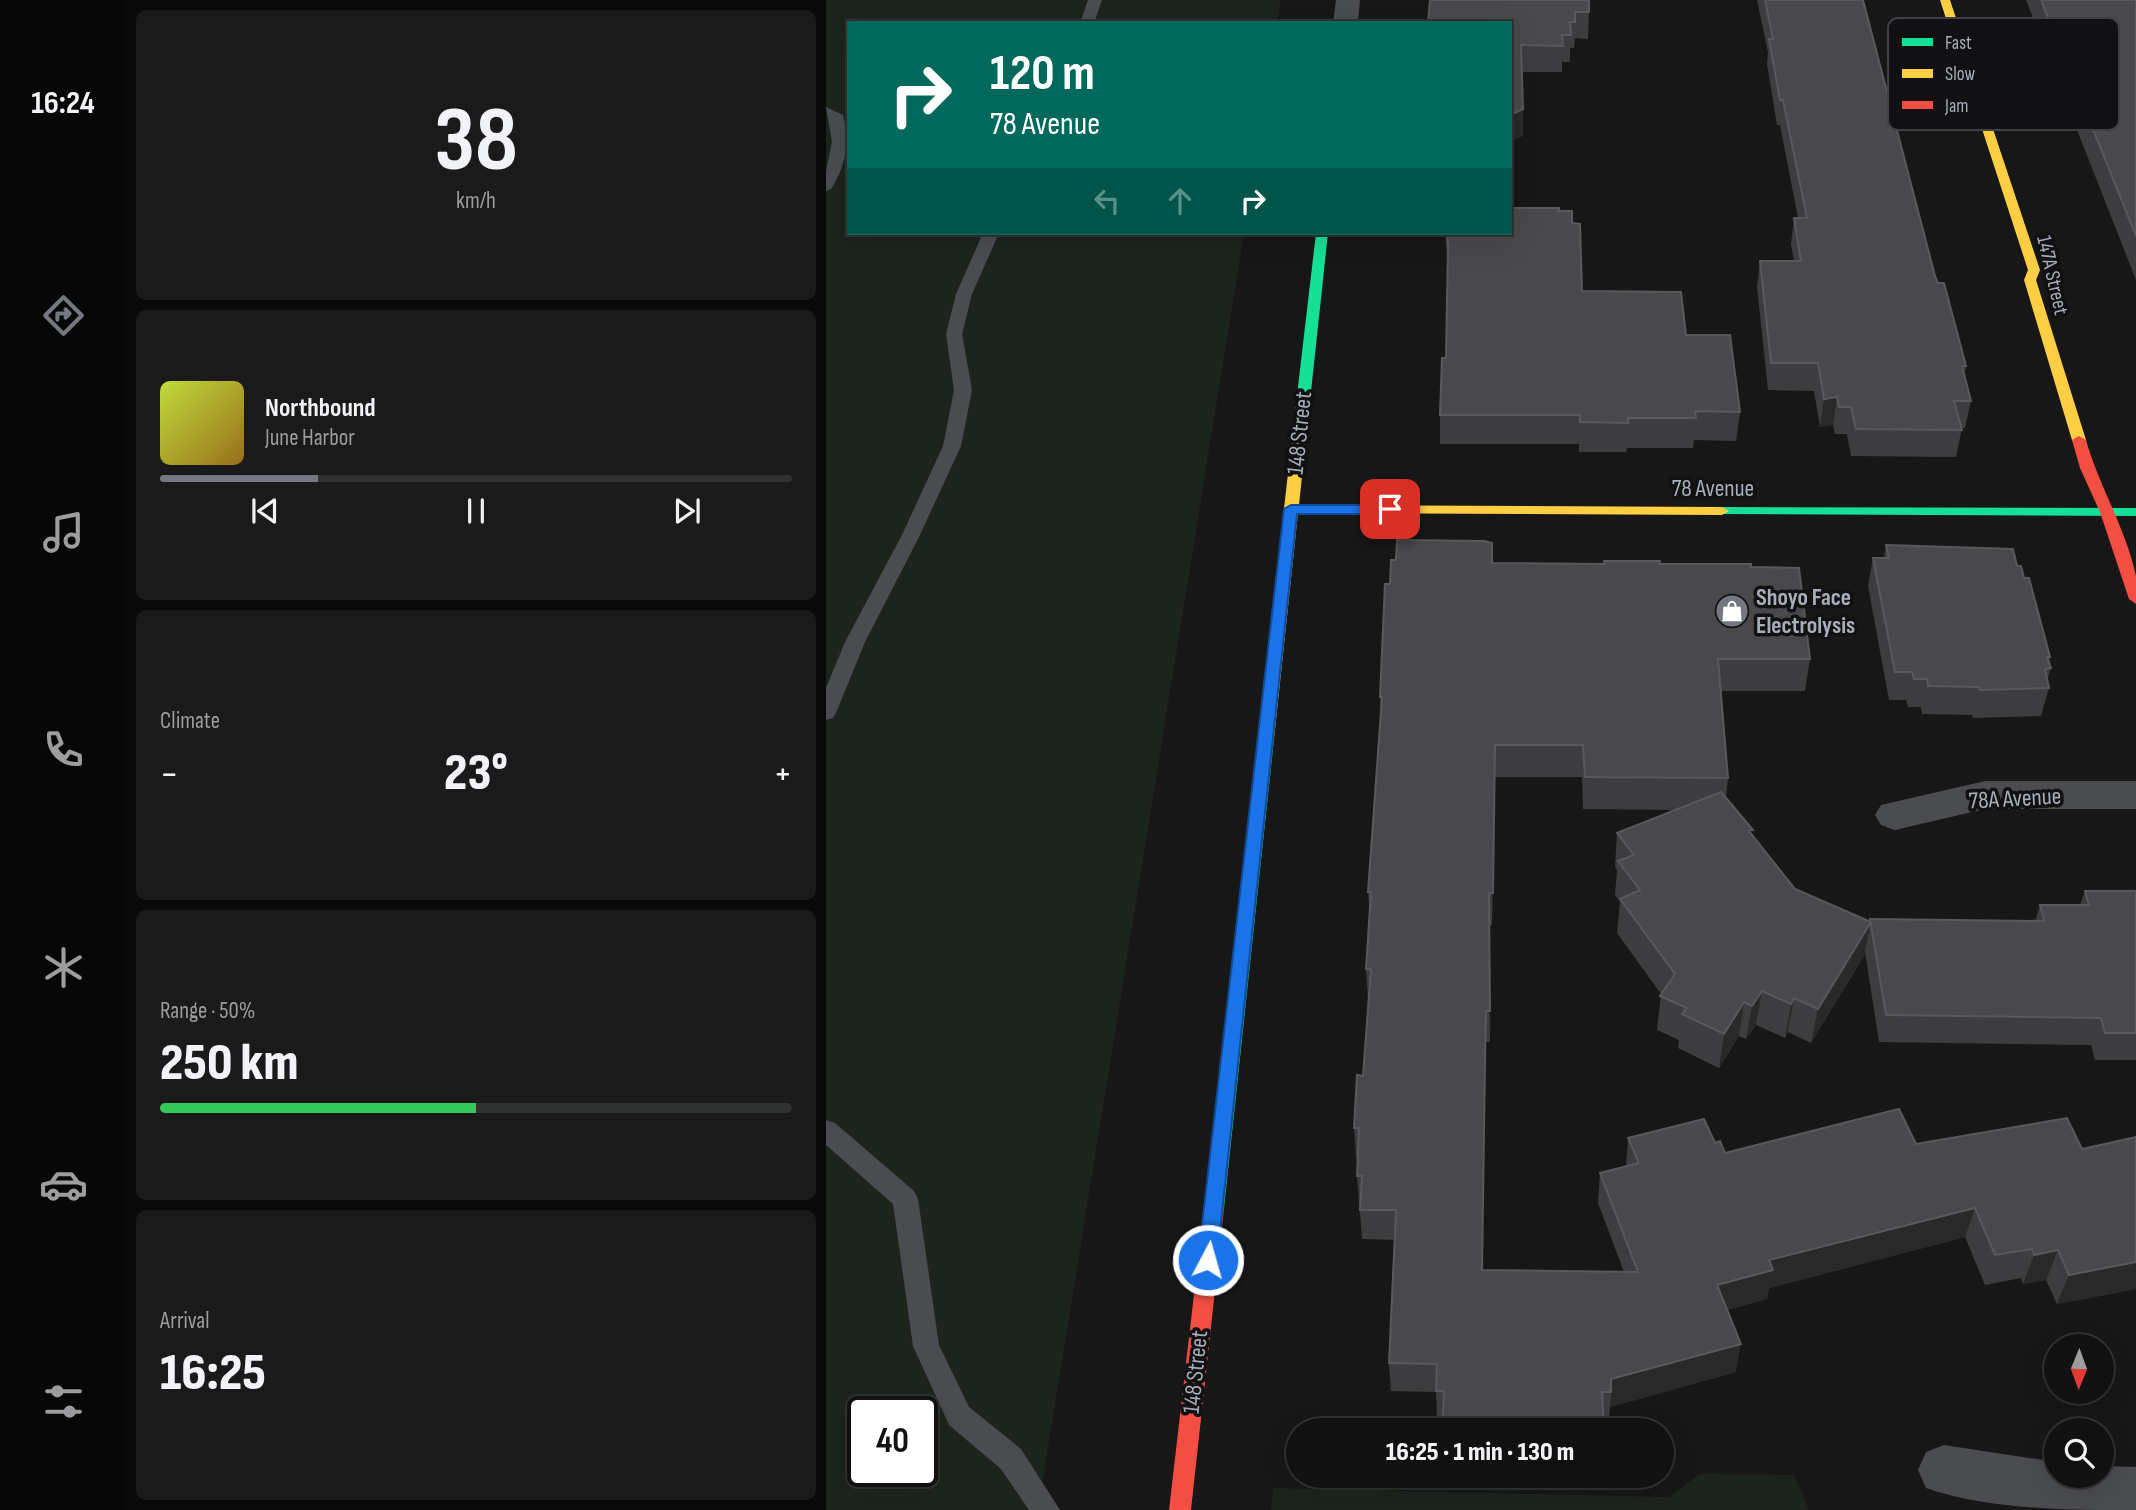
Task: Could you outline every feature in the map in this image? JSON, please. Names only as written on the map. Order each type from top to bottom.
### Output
[{"type":"street","points":[[1345,21],[1348,0]]},
{"type":"street","name":"147A Street","points":[[1945,0],[1951,18]]},
{"type":"street","name":"147A Street","points":[[1988,130],[2034,270],[2030,280],[2087,468],[2107,512],[2136,599]]},
{"type":"street","name":"148 Street","points":[[1180,1510],[1322,235]]},
{"type":"street","name":"78 Avenue","points":[[1291,509],[2136,512]]},
{"type":"street","name":"78A Avenue","points":[[1895,815],[1985,795],[2136,795]]},
{"type":"street","points":[[1944,1470],[2082,1491],[2136,1492]]},
{"type":"lane","points":[[1088,21],[1095,0]]},
{"type":"lane","points":[[826,111],[836,114],[841,134],[836,171],[826,186]]},
{"type":"lane","points":[[826,713],[855,642],[911,535],[952,446],[963,390],[954,334],[964,294],[991,235]]},
{"type":"lane","points":[[826,1130],[905,1199],[926,1346],[959,1416],[1011,1459],[1046,1510]]},
{"type":"shaded area","points":[[826,0],[1281,0],[1277,21],[847,21],[847,235],[1244,235],[1038,1510],[826,1510]]},
{"type":"shaded area","points":[[1699,1474],[1794,1475],[1809,1510],[1271,1510],[1273,1488],[1669,1497]]},
{"type":"building","points":[[1430,0],[1589,0],[1589,12],[1575,12],[1575,22],[1570,22],[1571,35],[1562,35],[1563,46],[1521,45],[1523,109],[1512,114],[1512,21],[1428,21]]},
{"type":"building","points":[[1765,0],[1863,0],[1888,96],[1888,130],[1897,130],[1935,276],[1938,283],[1944,283],[1966,366],[1962,366],[1971,401],[1954,401],[1962,430],[1856,429],[1851,407],[1839,407],[1837,397],[1824,399],[1818,363],[1771,363],[1760,261],[1801,261],[1794,218],[1807,218],[1783,100],[1780,100],[1769,39],[1773,39]]},
{"type":"building","points":[[2041,0],[2136,0],[2136,236],[2093,130],[2119,130],[2119,18],[2048,18]]},
{"type":"building","points":[[1512,208],[1559,208],[1559,211],[1572,211],[1572,223],[1580,224],[1582,291],[1681,292],[1686,335],[1730,335],[1740,412],[1695,411],[1696,418],[1628,418],[1628,423],[1580,422],[1580,415],[1440,415],[1442,358],[1446,358],[1447,235],[1512,235]]},
{"type":"building","points":[[1397,540],[1485,541],[1492,543],[1492,563],[1604,564],[1604,561],[1660,561],[1660,564],[1751,564],[1751,567],[1799,568],[1810,659],[1718,659],[1728,778],[1585,777],[1583,745],[1495,745],[1493,893],[1489,893],[1490,1011],[1486,1011],[1482,1270],[1638,1272],[1600,1173],[1639,1163],[1628,1138],[1704,1119],[1715,1143],[1720,1141],[1725,1153],[1899,1109],[1916,1144],[2067,1118],[2082,1149],[2136,1137],[2136,1262],[2069,1275],[2058,1250],[2034,1255],[2032,1249],[1995,1255],[1975,1208],[1769,1260],[1773,1270],[1717,1285],[1741,1344],[1611,1379],[1611,1392],[1602,1392],[1603,1418],[1443,1418],[1444,1391],[1436,1391],[1437,1364],[1389,1363],[1396,1210],[1360,1210],[1362,1176],[1357,1176],[1359,1128],[1354,1128],[1357,1075],[1363,1076],[1371,969],[1366,969],[1371,892],[1368,892],[1382,697],[1385,584],[1390,584],[1391,560],[1396,560]]},
{"type":"building","points":[[1886,545],[2013,549],[2017,566],[2021,566],[2024,578],[2029,578],[2050,657],[2047,657],[2051,668],[2045,669],[2049,688],[1980,690],[1979,687],[1928,686],[1927,679],[1914,679],[1912,672],[1895,672],[1873,558],[1889,558]]},
{"type":"building","points":[[1721,792],[1753,830],[1749,831],[1795,889],[1871,922],[1818,1009],[1794,998],[1791,1004],[1762,991],[1752,1006],[1744,1002],[1724,1034],[1682,1014],[1687,1008],[1660,996],[1675,974],[1620,899],[1640,890],[1618,861],[1634,855],[1617,833]]},
{"type":"building","points":[[2085,891],[2136,891],[2136,1033],[2105,1033],[2101,1018],[1886,1015],[1870,919],[2044,921],[2040,905],[2089,905]]},
{"type":"traffic: fast","points":[[1299,438],[1322,235]]},
{"type":"traffic: fast","points":[[1722,511],[2136,512]]},
{"type":"traffic: fast","points":[[1214,1208],[1266,739]]},
{"type":"traffic: slow","points":[[1945,0],[1951,18]]},
{"type":"traffic: slow","points":[[1988,130],[2034,270],[2030,280],[2079,440]]},
{"type":"traffic: slow","points":[[1266,739],[1299,438]]},
{"type":"traffic: slow","points":[[1291,509],[1722,511]]},
{"type":"traffic: jam","points":[[2079,440],[2136,599]]},
{"type":"traffic: jam","points":[[1180,1510],[1214,1208]]},
{"type":"place","name":"Shoyo Face Electrolysis","points":[[1732,611]]},
{"type":"route","points":[[1208,1260],[1291,509],[1390,509]]}]
